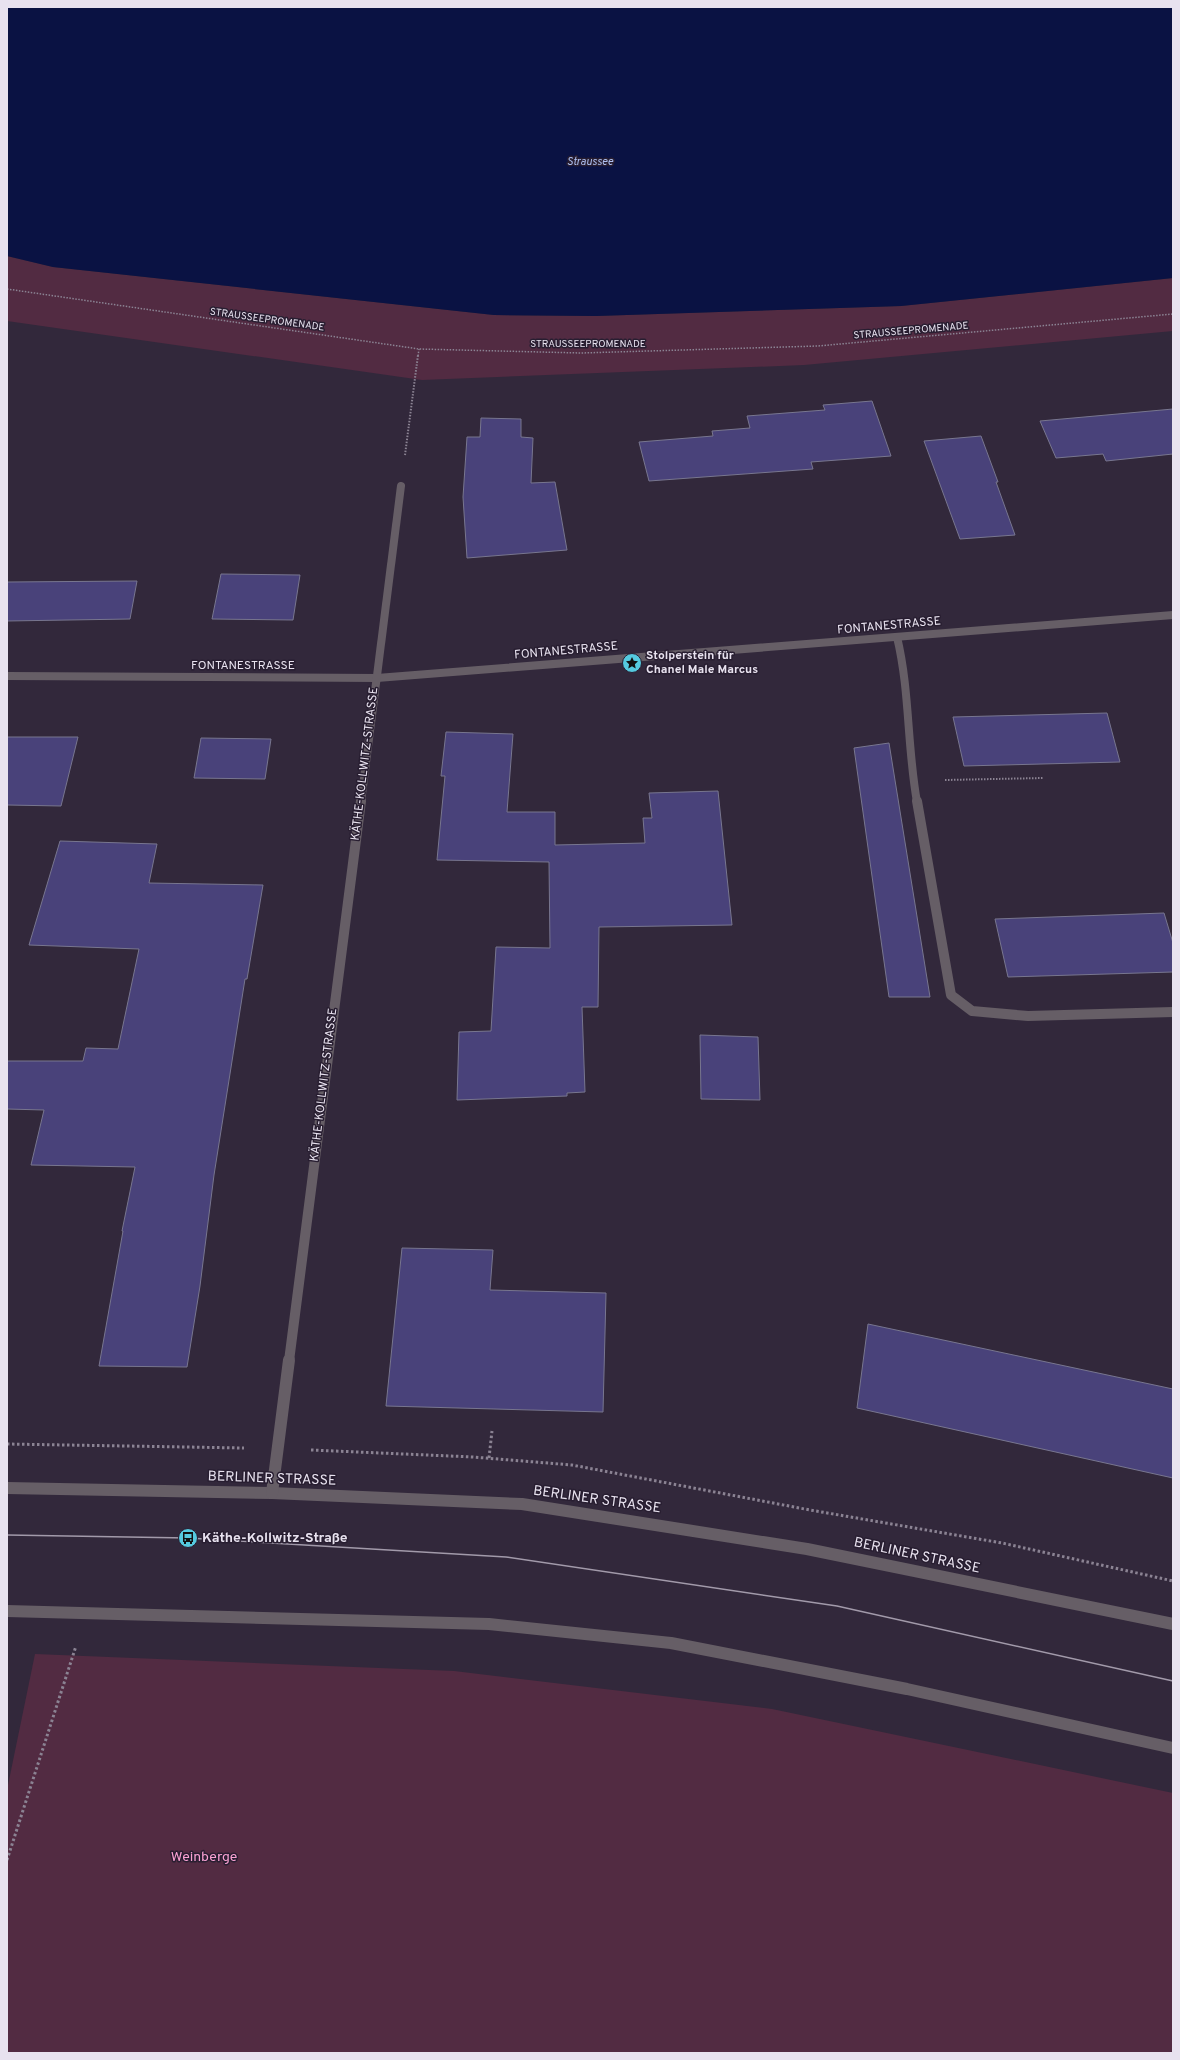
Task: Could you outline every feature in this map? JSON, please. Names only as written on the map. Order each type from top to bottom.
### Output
[{"type":"street","name":"KÄTHE-KOLLWITZ-STRASSE","points":[[272,1493],[276,1449],[401,486]]},
{"type":"street","name":"FONTANESTRASSE","points":[[7,676],[376,678],[1173,615]]},
{"type":"street","points":[[897,637],[904,662],[913,781],[951,995],[972,1011],[1028,1016],[1173,1012]]},
{"type":"street","name":"BERLINER STRASSE","points":[[7,1488],[272,1493],[522,1504],[807,1549],[1173,1624]]},
{"type":"street","points":[[7,1611],[489,1624],[671,1644],[907,1689],[1173,1748]]},
{"type":"path","name":"STRAUSSEEPROMENADE","points":[[7,288],[81,301],[419,349],[581,353],[818,346],[1173,314]]},
{"type":"path","points":[[401,486],[419,349]]},
{"type":"path","points":[[913,781],[1043,778]]},
{"type":"path","points":[[489,1458],[492,1431]]},
{"type":"path","points":[[7,1444],[276,1449],[489,1458],[572,1465],[818,1512],[1002,1543],[1173,1581]]},
{"type":"path","points":[[7,1860],[86,1612]]},
{"type":"green space","points":[[7,256],[53,267],[494,315],[596,316],[901,306],[1173,278],[1173,331],[804,365],[422,380],[7,321]]},
{"type":"green space","name":"Weinberge","points":[[35,1654],[454,1671],[772,1709],[1173,1793],[1173,2053],[7,2053],[7,1790]]},
{"type":"water","name":"Straussee","points":[[7,7],[1173,7],[1173,278],[901,306],[596,316],[494,315],[53,267],[7,256]]},
{"type":"building","points":[[872,401],[891,456],[811,462],[813,469],[649,481],[639,442],[713,436],[712,431],[750,428],[747,416],[825,410],[823,405]]},
{"type":"building","points":[[1173,409],[1173,454],[1106,461],[1103,454],[1056,458],[1040,421]]},
{"type":"building","points":[[481,418],[521,419],[521,437],[533,438],[531,483],[555,482],[567,550],[467,558],[463,497],[467,437],[480,437]]},
{"type":"building","points":[[981,436],[1015,535],[960,539],[924,441]]},
{"type":"building","points":[[221,574],[300,575],[293,620],[212,619]]},
{"type":"building","points":[[137,581],[130,619],[7,621],[7,582]]},
{"type":"building","points":[[1107,713],[1120,762],[964,766],[953,717]]},
{"type":"building","points":[[446,732],[513,734],[507,812],[555,812],[555,845],[645,843],[643,818],[652,818],[649,793],[718,791],[732,925],[599,927],[598,1007],[582,1007],[585,1092],[567,1093],[567,1096],[457,1100],[459,1032],[491,1031],[496,947],[550,948],[549,862],[437,860],[445,776],[441,776]]},
{"type":"building","points":[[7,737],[78,737],[61,806],[7,805]]},
{"type":"building","points":[[201,738],[271,739],[265,779],[194,778]]},
{"type":"building","points":[[889,743],[930,997],[889,997],[854,748]]},
{"type":"building","points":[[60,841],[157,844],[149,883],[263,885],[247,979],[245,979],[214,1175],[200,1286],[187,1367],[99,1366],[122,1231],[135,1167],[31,1165],[44,1110],[7,1109],[7,1061],[83,1061],[86,1048],[118,1049],[139,949],[29,945]]},
{"type":"building","points":[[1164,913],[1173,943],[1173,972],[1008,977],[995,919]]},
{"type":"building","points":[[700,1035],[758,1037],[760,1100],[701,1099]]},
{"type":"building","points":[[402,1248],[493,1250],[490,1290],[606,1293],[603,1412],[386,1406]]},
{"type":"building","points":[[868,1324],[1173,1389],[1173,1478],[857,1408]]},
{"type":"tram line","points":[[7,1535],[188,1538],[506,1557],[837,1606],[1173,1681]]},
{"type":"place","name":"Stolperstein für Chanel Male Marcus","points":[[632,663]]},
{"type":"place","name":"Käthe-Kollwitz-Straße","points":[[188,1538]]}]
